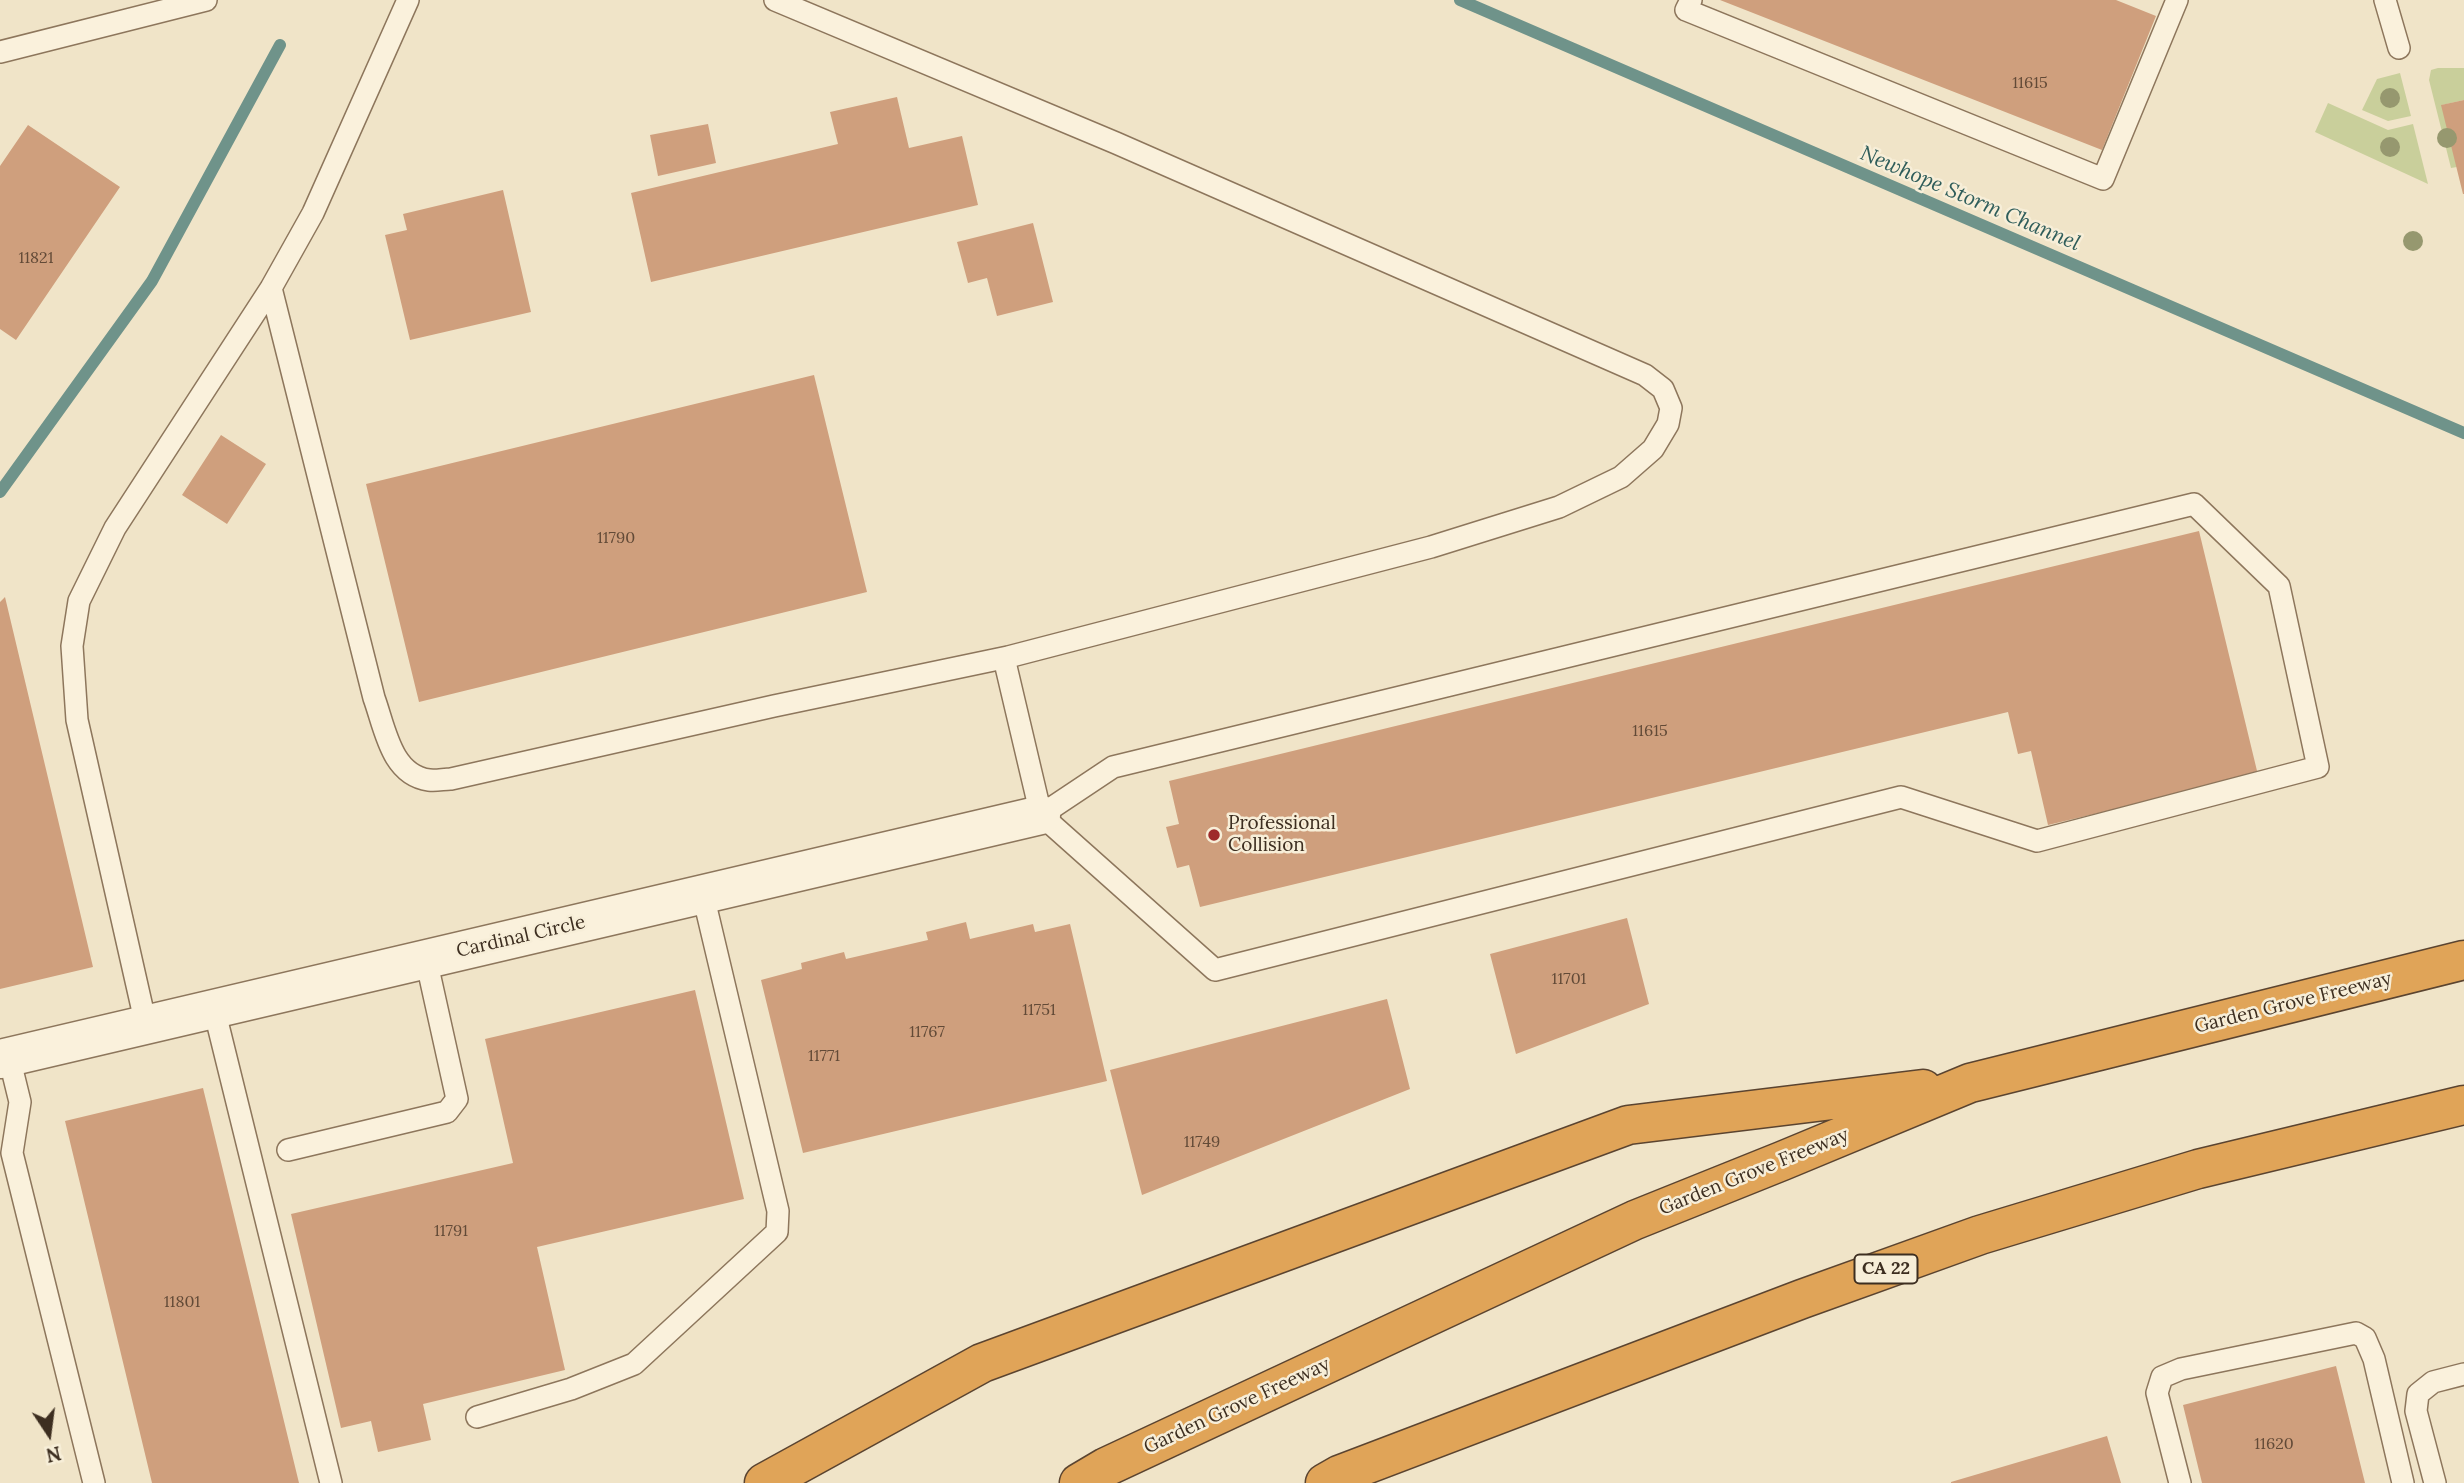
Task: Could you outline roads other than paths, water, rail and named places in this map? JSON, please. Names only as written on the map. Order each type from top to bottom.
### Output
[{"type":"highway","name":"Garden Grove Freeway","points":[[1079,1483],[1106,1467],[1635,1220],[1970,1083],[2464,960]]},
{"type":"highway","points":[[764,1483],[982,1363],[1628,1125],[1970,1083]]},
{"type":"highway","name":"CA 22","points":[[1325,1483],[1339,1475],[1777,1309],[1980,1235],[2198,1169],[2464,1105]]},
{"type":"street","name":"Cardinal Circle","points":[[5,1058],[1041,816]]},
{"type":"lane","points":[[0,52],[126,10],[206,0]]},
{"type":"lane","points":[[146,1025],[77,720],[72,646],[79,601],[115,528],[271,288],[313,213],[407,0]]},
{"type":"lane","points":[[271,288],[374,698],[398,764],[429,780],[451,779],[774,705],[1004,658],[1431,547],[1559,508],[1621,477],[1653,449],[1668,424],[1671,408],[1663,389],[1645,375],[1116,143],[775,0]]},
{"type":"lane","points":[[1691,0],[1686,10],[2103,179],[2174,1]]},
{"type":"lane","points":[[2385,0],[2399,48]]},
{"type":"lane","points":[[1004,658],[1041,816],[1215,970],[1900,797],[2037,841],[2318,767],[2279,586],[2194,504],[1113,767],[1041,816]]},
{"type":"lane","points":[[477,1417],[571,1389],[634,1364],[777,1232],[778,1211],[703,895]]},
{"type":"lane","points":[[288,1150],[447,1112],[457,1099],[426,959]]},
{"type":"lane","points":[[214,1009],[331,1483]]},
{"type":"lane","points":[[5,1058],[20,1102],[6,1155],[94,1483]]},
{"type":"lane","points":[[2180,1483],[2157,1393],[2162,1377],[2181,1369],[2356,1333],[2365,1338],[2374,1359],[2403,1483]]},
{"type":"lane","points":[[2435,1483],[2416,1411],[2418,1394],[2433,1382],[2464,1374]]},
{"type":"waterway","name":"Newhope Storm Channel","points":[[1460,0],[2464,433]]},
{"type":"waterway","points":[[0,492],[152,281],[280,45]]},
{"type":"place","name":"Professional Collision","points":[[1214,835]]}]
